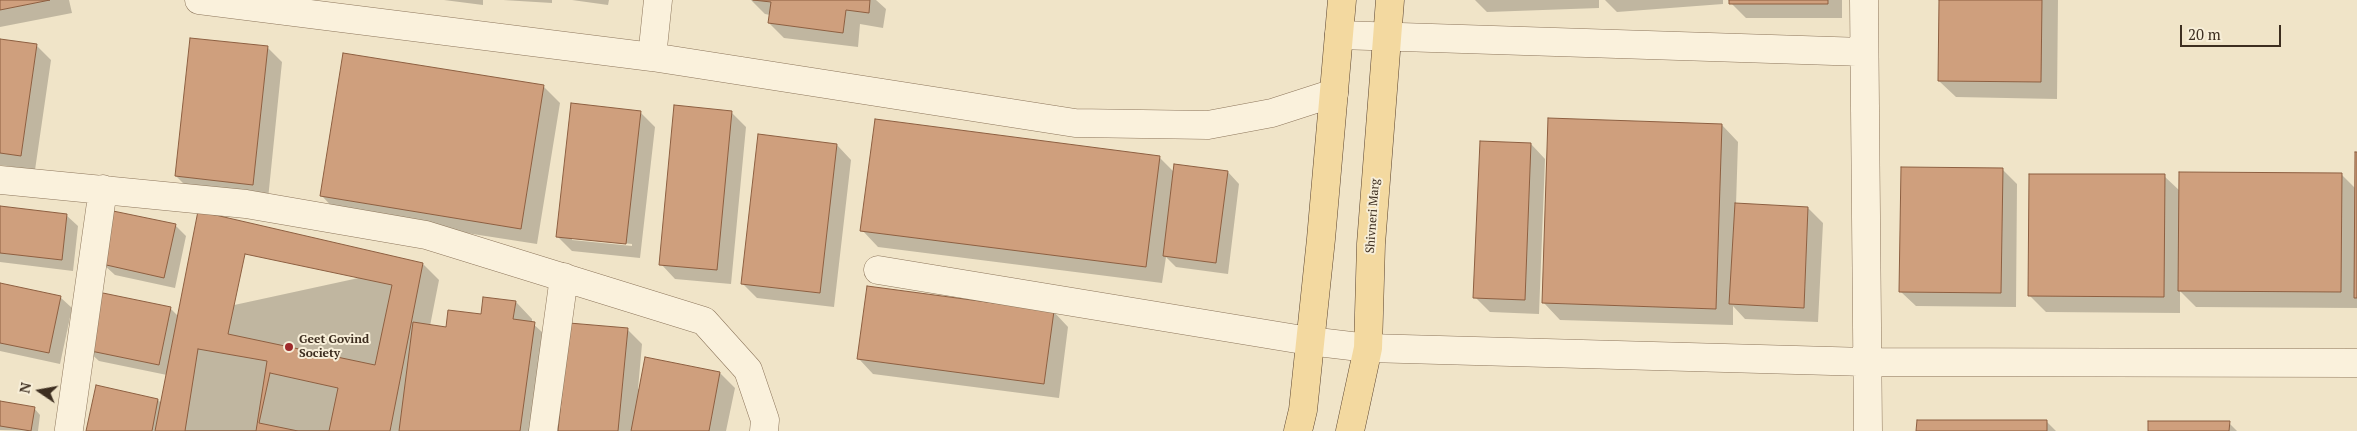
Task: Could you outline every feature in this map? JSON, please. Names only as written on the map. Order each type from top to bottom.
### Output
[{"type":"main road","points":[[1298,431],[1303,410],[1342,0]]},
{"type":"main road","name":"Shivneri Marg","points":[[1350,431],[1368,348],[1371,244],[1390,0]]},
{"type":"street","points":[[199,0],[652,56],[1075,123],[1208,125],[1272,113],[1334,93]]},
{"type":"street","points":[[652,56],[658,0]]},
{"type":"street","points":[[1864,0],[1868,431]]},
{"type":"street","points":[[1339,35],[1864,52]]},
{"type":"street","points":[[0,180],[103,188],[246,204],[426,235],[704,320],[748,370],[764,420],[764,431]]},
{"type":"street","points":[[69,429],[103,188]]},
{"type":"street","points":[[878,270],[1309,341],[1368,348],[1867,362],[2357,363]]},
{"type":"street","points":[[543,431],[564,277]]},
{"type":"building","points":[[0,0],[50,0],[0,10]]},
{"type":"building","points":[[753,0],[870,0],[869,13],[846,10],[843,33],[768,23],[771,2]]},
{"type":"building","points":[[1729,0],[1828,0],[1828,4],[1729,4]]},
{"type":"building","points":[[1939,0],[2042,0],[2041,82],[1938,81]]},
{"type":"building","points":[[190,38],[268,46],[253,185],[175,176]]},
{"type":"building","points":[[0,39],[37,44],[21,156],[0,153]]},
{"type":"building","points":[[343,53],[544,85],[521,229],[320,196]]},
{"type":"building","points":[[571,103],[641,111],[626,244],[556,237]]},
{"type":"building","points":[[674,105],[732,111],[717,270],[659,265]]},
{"type":"building","points":[[1548,118],[1722,124],[1716,309],[1542,303]]},
{"type":"building","points":[[875,119],[1160,156],[1146,267],[860,231]]},
{"type":"building","points":[[758,134],[837,144],[820,293],[741,284]]},
{"type":"building","points":[[1480,141],[1531,143],[1525,300],[1473,298]]},
{"type":"building","points":[[2355,152],[2357,152],[2357,298],[2354,298]]},
{"type":"building","points":[[1174,164],[1228,171],[1216,263],[1163,256]]},
{"type":"building","points":[[1901,167],[2003,168],[2001,293],[1899,292]]},
{"type":"building","points":[[2179,172],[2342,173],[2341,292],[2178,291]]},
{"type":"building","points":[[2029,174],[2165,174],[2164,297],[2028,296]]},
{"type":"building","points":[[1735,203],[1808,207],[1804,308],[1729,304]]},
{"type":"building","points":[[0,206],[67,214],[62,260],[0,253]]},
{"type":"building","points":[[113,211],[176,224],[164,278],[102,264]]},
{"type":"building","name":"Geet Govind Society","points":[[198,211],[423,263],[390,431],[155,431]]},
{"type":"building","points":[[245,254],[392,285],[375,365],[228,334]]},
{"type":"building","points":[[0,283],[61,296],[49,353],[0,343]]},
{"type":"building","points":[[867,286],[1054,311],[1044,384],[857,359]]},
{"type":"building","points":[[98,292],[171,307],[159,365],[86,350]]},
{"type":"building","points":[[483,297],[516,301],[513,319],[535,322],[520,431],[399,431],[413,322],[446,327],[448,310],[481,314]]},
{"type":"building","points":[[569,323],[628,328],[618,431],[558,431]]},
{"type":"building","points":[[198,349],[267,361],[256,431],[185,431]]},
{"type":"building","points":[[645,357],[720,372],[709,431],[631,431]]},
{"type":"building","points":[[270,373],[338,388],[329,431],[298,431],[259,423]]},
{"type":"building","points":[[96,385],[158,399],[152,431],[86,431]]},
{"type":"building","points":[[0,401],[35,407],[31,431],[0,426]]},
{"type":"building","points":[[1917,420],[2047,420],[2047,431],[1916,431]]},
{"type":"building","points":[[2148,421],[2230,421],[2229,431],[2148,431]]},
{"type":"place","name":"Geet Govind Society","points":[[289,347]]}]
